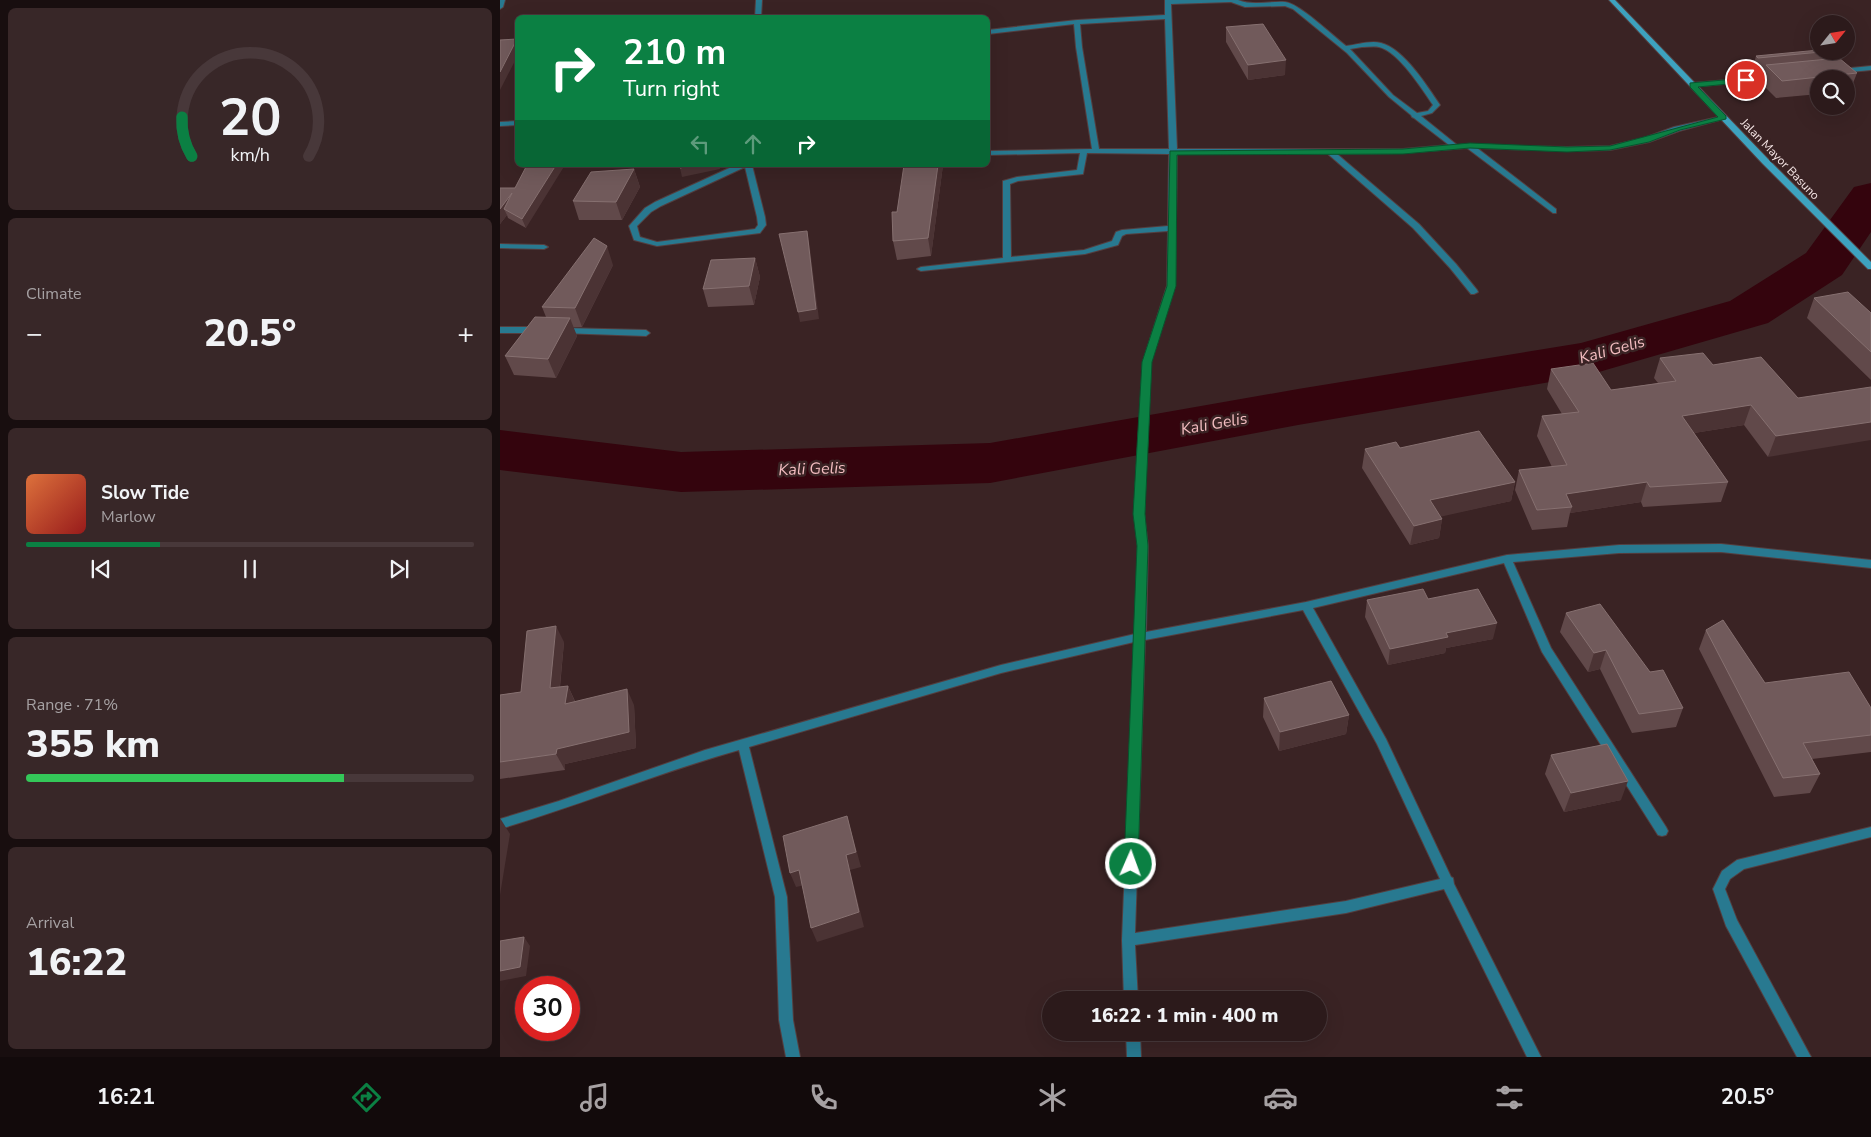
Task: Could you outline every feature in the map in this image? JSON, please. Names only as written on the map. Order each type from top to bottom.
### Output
[{"type":"main road","name":"Jalan Mayor Basuno","points":[[1612,0],[1723,118],[1871,267]]},
{"type":"street","points":[[500,7],[502,0]]},
{"type":"street","points":[[758,15],[759,0]]},
{"type":"street","points":[[1131,991],[1128,940],[1142,546],[1139,514],[1147,362],[1171,286],[1173,153],[1168,1],[1232,0],[1245,5],[1292,6],[1345,48],[1369,75],[1414,116],[1454,146]]},
{"type":"street","points":[[990,32],[1078,22],[1169,17]]},
{"type":"street","points":[[1078,22],[1079,47],[1096,151]]},
{"type":"street","points":[[1345,48],[1381,45],[1395,55],[1437,105],[1430,112],[1414,116]]},
{"type":"street","points":[[1851,70],[1871,68]]},
{"type":"street","points":[[1692,85],[1782,77]]},
{"type":"street","points":[[990,153],[1403,151],[1454,146],[1567,149],[1610,148],[1646,140],[1678,129],[1723,118]]},
{"type":"street","points":[[500,124],[515,123]]},
{"type":"street","points":[[1470,146],[1553,211]]},
{"type":"street","points":[[1007,261],[1006,184],[1017,179],[1080,172],[1084,152]]},
{"type":"street","points":[[1330,152],[1416,226],[1474,292]]},
{"type":"street","points":[[738,167],[648,210],[633,226],[637,238],[656,244],[757,231],[762,225],[761,213],[752,187],[748,167]]},
{"type":"street","points":[[921,269],[1085,252],[1115,243],[1119,234],[1125,232],[1172,228]]},
{"type":"street","points":[[500,246],[544,247]]},
{"type":"street","points":[[500,330],[646,333]]},
{"type":"street","points":[[500,824],[743,744],[1001,669],[1140,637],[1306,606],[1507,559],[1619,548],[1721,548],[1871,564]]},
{"type":"street","points":[[1507,559],[1546,649],[1662,831]]},
{"type":"street","points":[[1306,606],[1382,742],[1449,882],[1465,920],[1534,1057]]},
{"type":"street","points":[[743,744],[781,897],[786,1020],[793,1057]]},
{"type":"street","points":[[1804,1057],[1731,922],[1719,889],[1726,875],[1741,864],[1871,832]]},
{"type":"street","points":[[1128,940],[1346,907],[1449,882]]},
{"type":"street","points":[[1133,1041],[1134,1057]]},
{"type":"building","points":[[1263,24],[1286,60],[1248,65],[1226,27]]},
{"type":"building","points":[[515,39],[515,43],[500,72],[500,40]]},
{"type":"building","points":[[1810,51],[1810,53],[1758,58],[1756,56]]},
{"type":"building","points":[[1818,60],[1841,60],[1853,70],[1810,70],[1810,78],[1782,81],[1766,65]]},
{"type":"building","points":[[526,167],[555,167],[522,219],[504,209],[512,193],[500,209],[500,188],[515,188]]},
{"type":"building","points":[[904,167],[938,167],[928,238],[893,241],[892,212],[897,212]]},
{"type":"building","points":[[634,169],[616,202],[573,201],[591,172]]},
{"type":"building","points":[[807,231],[816,309],[798,312],[779,234]]},
{"type":"building","points":[[594,238],[607,246],[575,308],[542,307]]},
{"type":"building","points":[[755,258],[749,286],[703,289],[711,260]]},
{"type":"building","points":[[1848,292],[1871,313],[1871,352],[1814,298]]},
{"type":"building","points":[[535,317],[570,318],[548,359],[505,356]]},
{"type":"building","points":[[1703,353],[1713,365],[1761,357],[1798,398],[1871,387],[1871,422],[1776,436],[1751,405],[1682,416],[1728,482],[1650,487],[1647,482],[1566,494],[1572,507],[1537,510],[1519,470],[1567,465],[1542,416],[1579,412],[1551,369],[1593,363],[1611,390],[1676,381],[1660,358]]},
{"type":"building","points":[[1479,431],[1515,482],[1430,500],[1442,519],[1414,526],[1365,449],[1396,442],[1400,448]]},
{"type":"building","points":[[1423,589],[1428,599],[1478,589],[1497,623],[1446,633],[1448,637],[1390,649],[1367,600]]},
{"type":"building","points":[[1600,604],[1650,672],[1663,670],[1683,708],[1639,714],[1606,650],[1594,653],[1566,613]]},
{"type":"building","points":[[1723,620],[1765,683],[1849,672],[1871,708],[1871,735],[1803,743],[1820,774],[1783,778],[1706,630]]},
{"type":"building","points":[[556,626],[550,688],[568,686],[565,704],[627,689],[629,732],[557,749],[556,754],[500,762],[500,695],[521,692],[527,631]]},
{"type":"building","points":[[1331,681],[1349,715],[1280,732],[1264,698]]},
{"type":"building","points":[[1607,744],[1628,781],[1571,793],[1551,755]]},
{"type":"building","points":[[847,816],[856,852],[846,855],[859,912],[811,928],[799,870],[790,873],[783,836]]},
{"type":"building","points":[[524,937],[520,967],[500,971],[500,941]]},
{"type":"waterway","name":"Kali Gelis","points":[[500,450],[681,472],[990,463],[1298,407],[1585,359],[1749,312],[1824,264],[1871,197]]},
{"type":"route","points":[[1131,864],[1140,637],[1142,546],[1139,514],[1147,362],[1171,286],[1173,153],[1403,151],[1454,146],[1567,149],[1610,148],[1646,140],[1678,129],[1723,118],[1692,85],[1746,80]]}]
